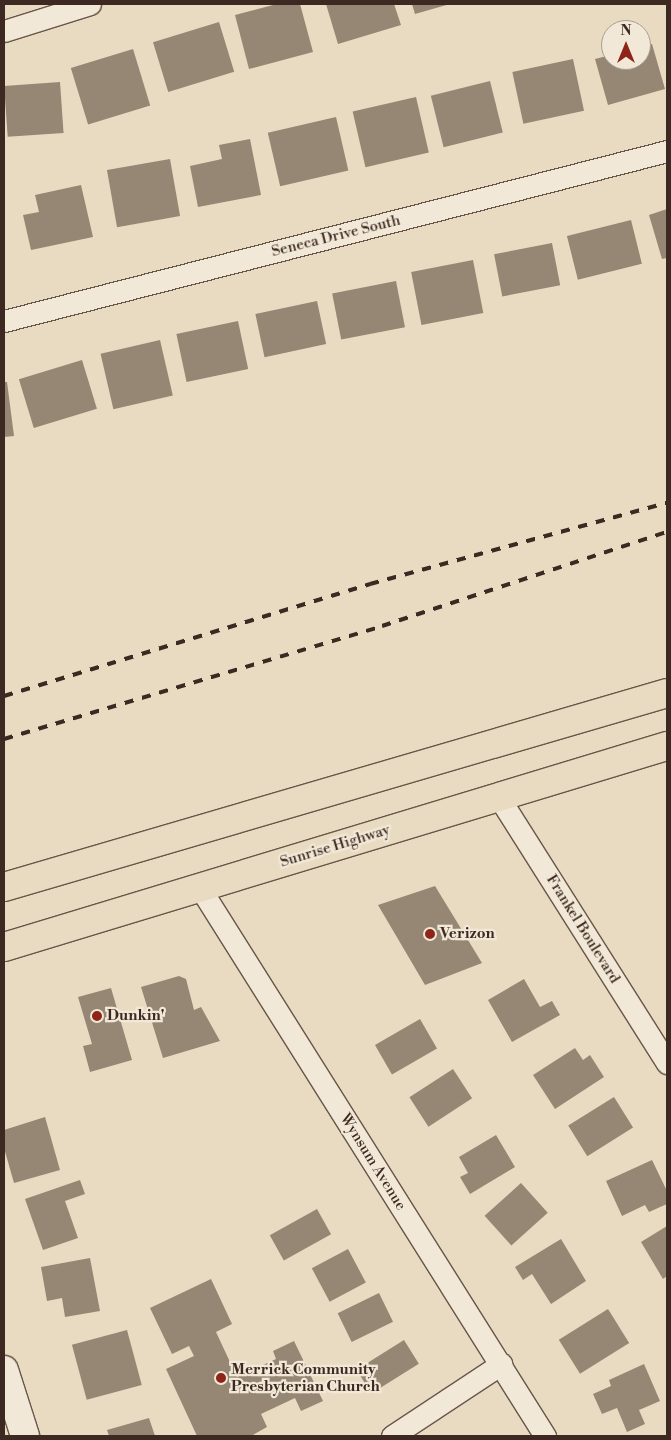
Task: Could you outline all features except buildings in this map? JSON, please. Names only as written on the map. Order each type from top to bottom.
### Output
[{"type":"highway","points":[[4,887],[667,693]]},
{"type":"highway","name":"Sunrise Highway","points":[[4,947],[667,746]]},
{"type":"street","points":[[4,31],[90,4]]},
{"type":"street","name":"Seneca Drive South","points":[[4,321],[667,151]]},
{"type":"street","name":"Frankel Boulevard","points":[[498,796],[667,1064]]},
{"type":"street","name":"Wynsum Avenue","points":[[200,888],[545,1436]]},
{"type":"street","points":[[392,1436],[501,1364]]},
{"type":"street","points":[[4,1370],[25,1436]]},
{"type":"railway","points":[[4,696],[370,584],[667,503]]},
{"type":"railway","points":[[4,739],[382,626],[667,532]]},
{"type":"place","name":"Verizon","points":[[430,934]]},
{"type":"place","name":"Dunkin'","points":[[97,1016]]},
{"type":"place","name":"Merrick Community Presbyterian Church","points":[[221,1378]]}]
